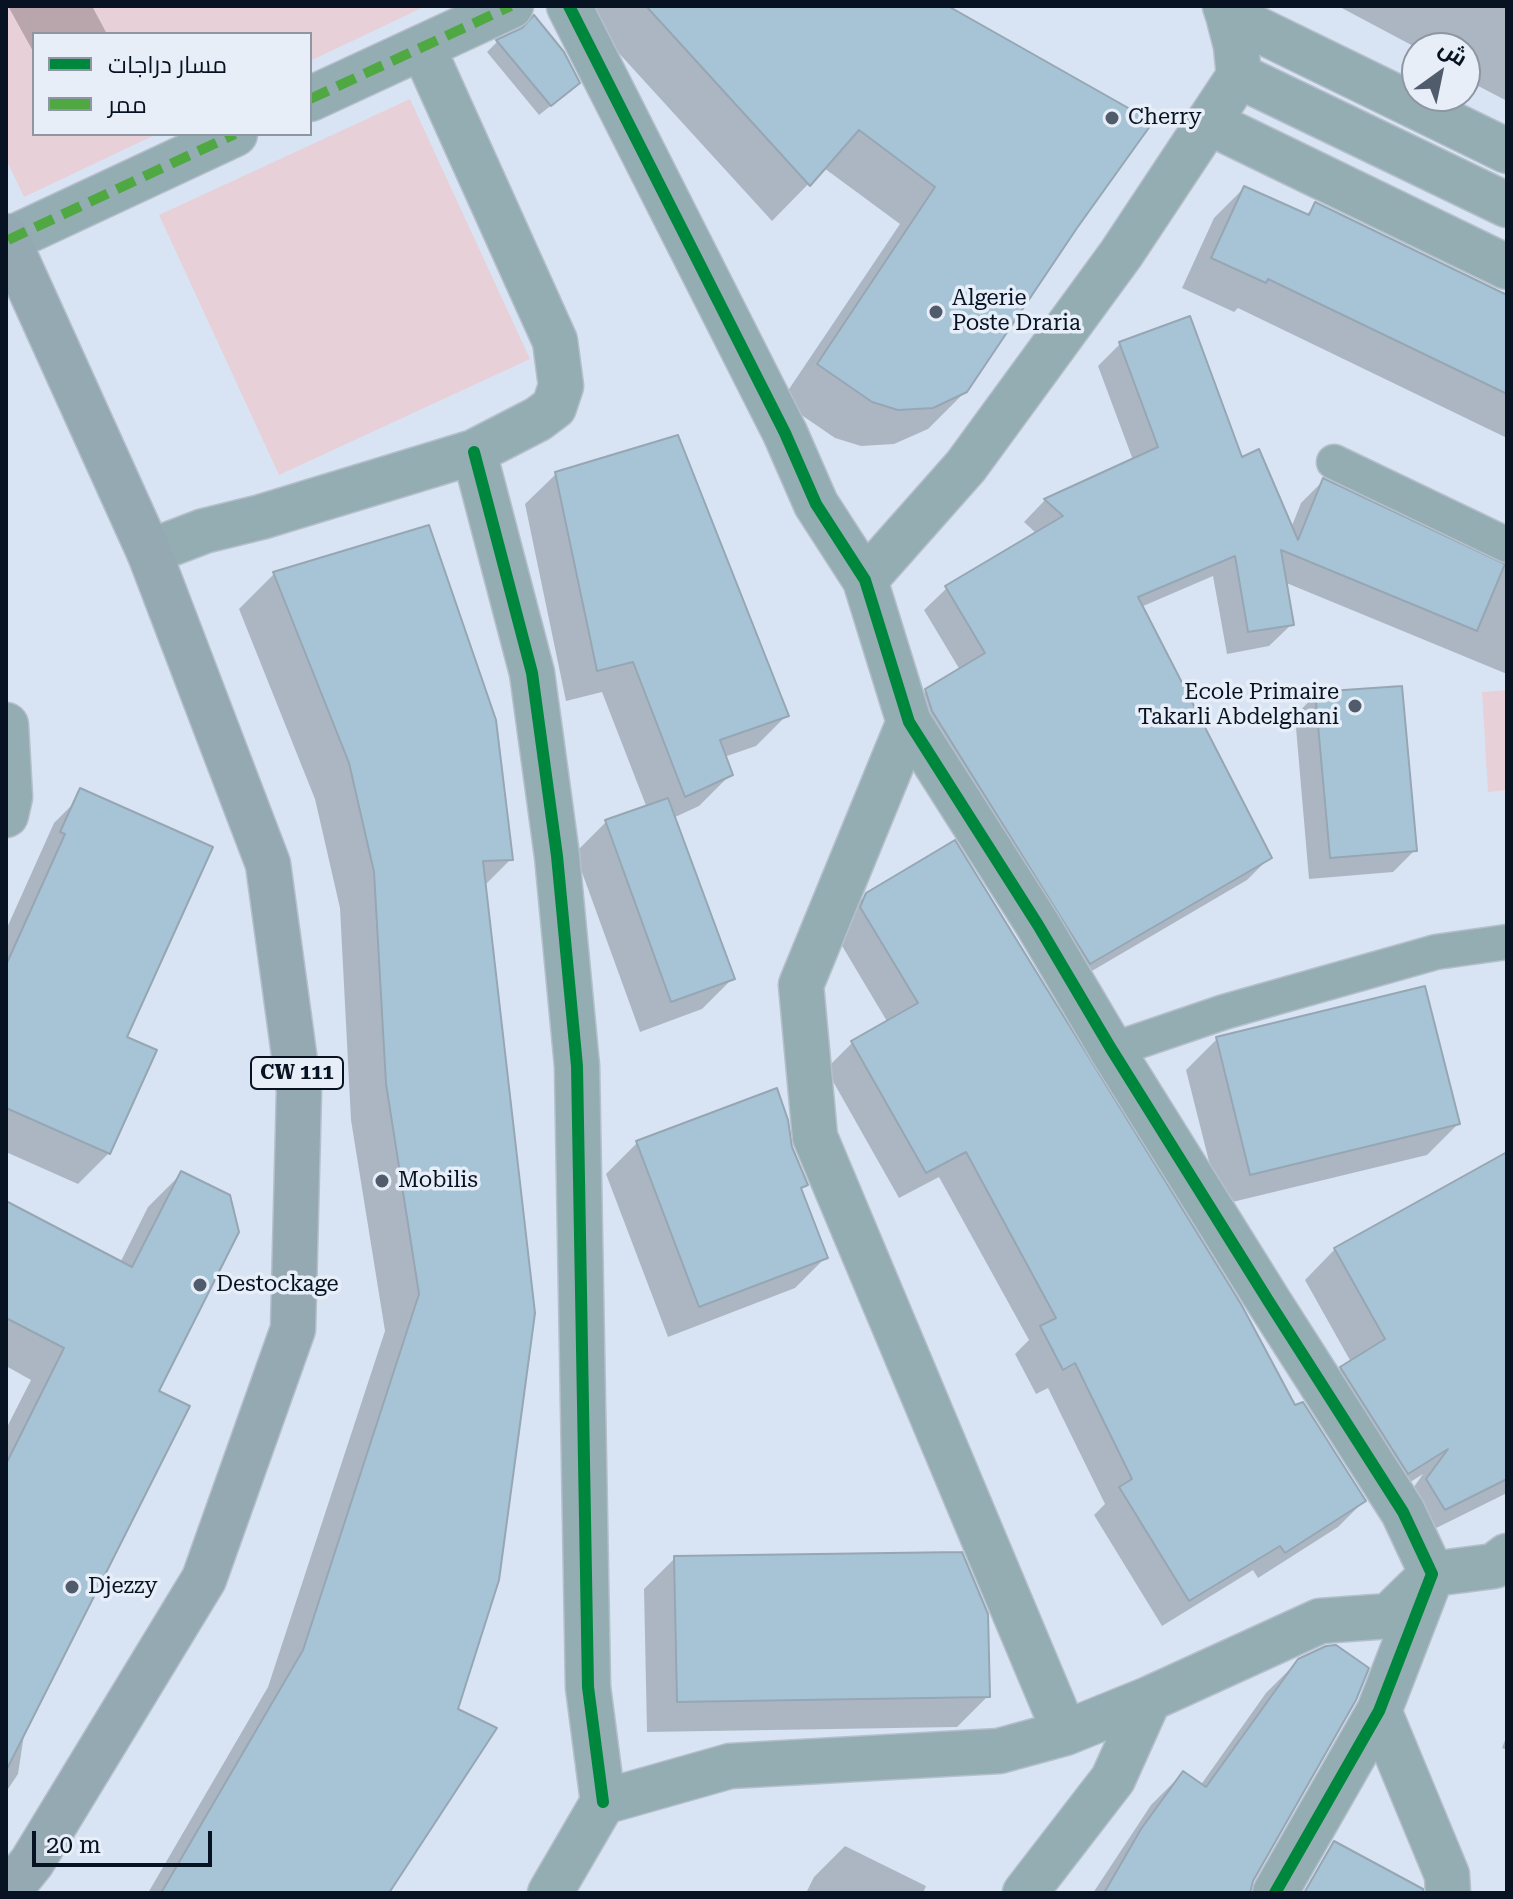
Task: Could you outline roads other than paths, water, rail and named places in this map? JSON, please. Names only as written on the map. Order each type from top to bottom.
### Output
[{"type":"main road","name":"CW 111","points":[[7,238],[149,552],[268,864],[299,1091],[293,1329],[204,1579],[32,1862],[7,1893]]},
{"type":"street","points":[[312,98],[511,6]]},
{"type":"street","points":[[569,6],[785,433],[816,504],[865,580],[909,722],[1403,1512],[1432,1574],[1379,1711],[1275,1893]]},
{"type":"street","points":[[865,580],[966,466],[1121,254],[1239,76],[1236,46],[1226,11]]},
{"type":"street","points":[[1226,11],[1507,151]]},
{"type":"street","points":[[149,552],[204,531],[261,517],[474,452],[538,419],[554,407],[561,386],[555,341],[423,48]]},
{"type":"street","points":[[1239,76],[1507,205]]},
{"type":"street","points":[[1208,122],[1507,267]]},
{"type":"street","points":[[7,238],[231,136]]},
{"type":"street","points":[[474,452],[532,673],[557,856],[577,1066],[588,1687],[603,1802],[550,1893]]},
{"type":"street","points":[[909,722],[801,985],[815,1137],[1065,1733]]},
{"type":"street","points":[[6,725],[10,797],[6,815]]},
{"type":"street","points":[[603,1802],[730,1766],[999,1751],[1065,1733],[1149,1699],[1320,1621],[1389,1616],[1432,1574],[1494,1566],[1507,1556]]},
{"type":"street","points":[[1025,1893],[1113,1779],[1149,1699]]},
{"type":"street","points":[[1379,1711],[1447,1875],[1448,1893]]},
{"type":"lane","points":[[1334,462],[1507,545]]},
{"type":"lane","points":[[1110,1047],[1127,1045],[1224,1012],[1436,952],[1507,942]]},
{"type":"place","name":"Cherry","points":[[1112,118]]},
{"type":"place","name":"Algerie Poste Draria","points":[[936,312]]},
{"type":"place","name":"Ecole Primaire Takarli Abdelghani","points":[[1355,706]]},
{"type":"place","name":"Mobilis","points":[[382,1181]]},
{"type":"place","name":"Destockage","points":[[200,1285]]},
{"type":"place","name":"Djezzy","points":[[72,1587]]}]
